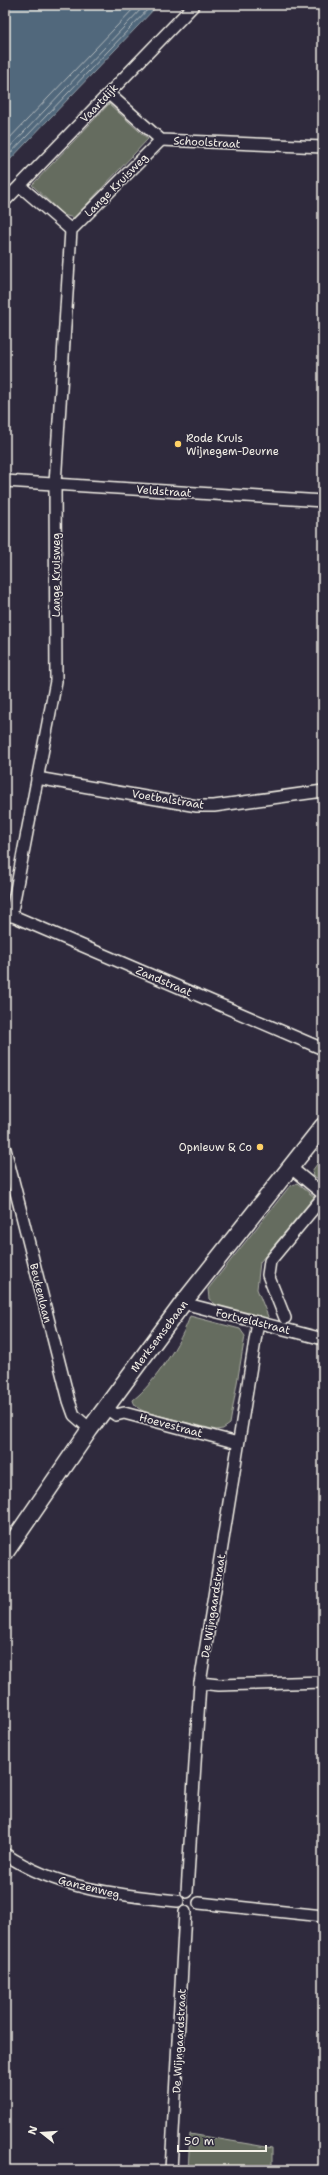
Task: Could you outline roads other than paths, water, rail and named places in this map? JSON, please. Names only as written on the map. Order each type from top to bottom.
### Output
[{"type":"main road","name":"Merksemsebaan","points":[[5,1553],[90,1429],[183,1303],[323,1126]]},
{"type":"street","name":"Vaartdijk","points":[[5,201],[194,5]]},
{"type":"street","name":"Schoolstraat","points":[[109,94],[161,140],[323,147]]},
{"type":"street","name":"Lange Kruisweg","points":[[8,914],[56,681],[55,484],[71,230],[161,140]]},
{"type":"street","points":[[20,186],[71,230]]},
{"type":"street","name":"Veldstraat","points":[[5,481],[323,501]]},
{"type":"street","name":"Voetbalstraat","points":[[37,778],[197,806],[214,806],[323,791]]},
{"type":"street","name":"Zandstraat","points":[[8,914],[323,1050]]},
{"type":"street","name":"Beukenlaan","points":[[5,1149],[69,1401],[74,1414],[90,1429]]},
{"type":"street","points":[[284,1318],[268,1275],[270,1261],[323,1195],[290,1168]]},
{"type":"street","name":"Fortveldstraat","points":[[183,1303],[323,1339]]},
{"type":"street","name":"De Wijngaardstraat","points":[[187,1892],[200,1683],[258,1322]]},
{"type":"street","name":"Hoevestraat","points":[[106,1408],[116,1415],[124,1413],[238,1443]]},
{"type":"street","points":[[200,1683],[219,1685],[323,1682]]},
{"type":"street","name":"Ganzenweg","points":[[5,1854],[24,1867],[75,1885],[113,1894],[178,1901]]},
{"type":"street","points":[[187,1892],[197,1896],[199,1903],[194,1911],[185,1912],[180,1908],[178,1901],[181,1896],[187,1892]]},
{"type":"street","points":[[199,1903],[323,1916]]},
{"type":"street","name":"De Wijngaardstraat","points":[[171,2170],[185,1912]]},
{"type":"water","points":[[5,5],[158,5],[5,165]]},
{"type":"place","name":"Rode Kruis Wijnegem-Deurne","points":[[178,444]]},
{"type":"place","name":"Opnieuw & Co","points":[[260,1147]]}]
